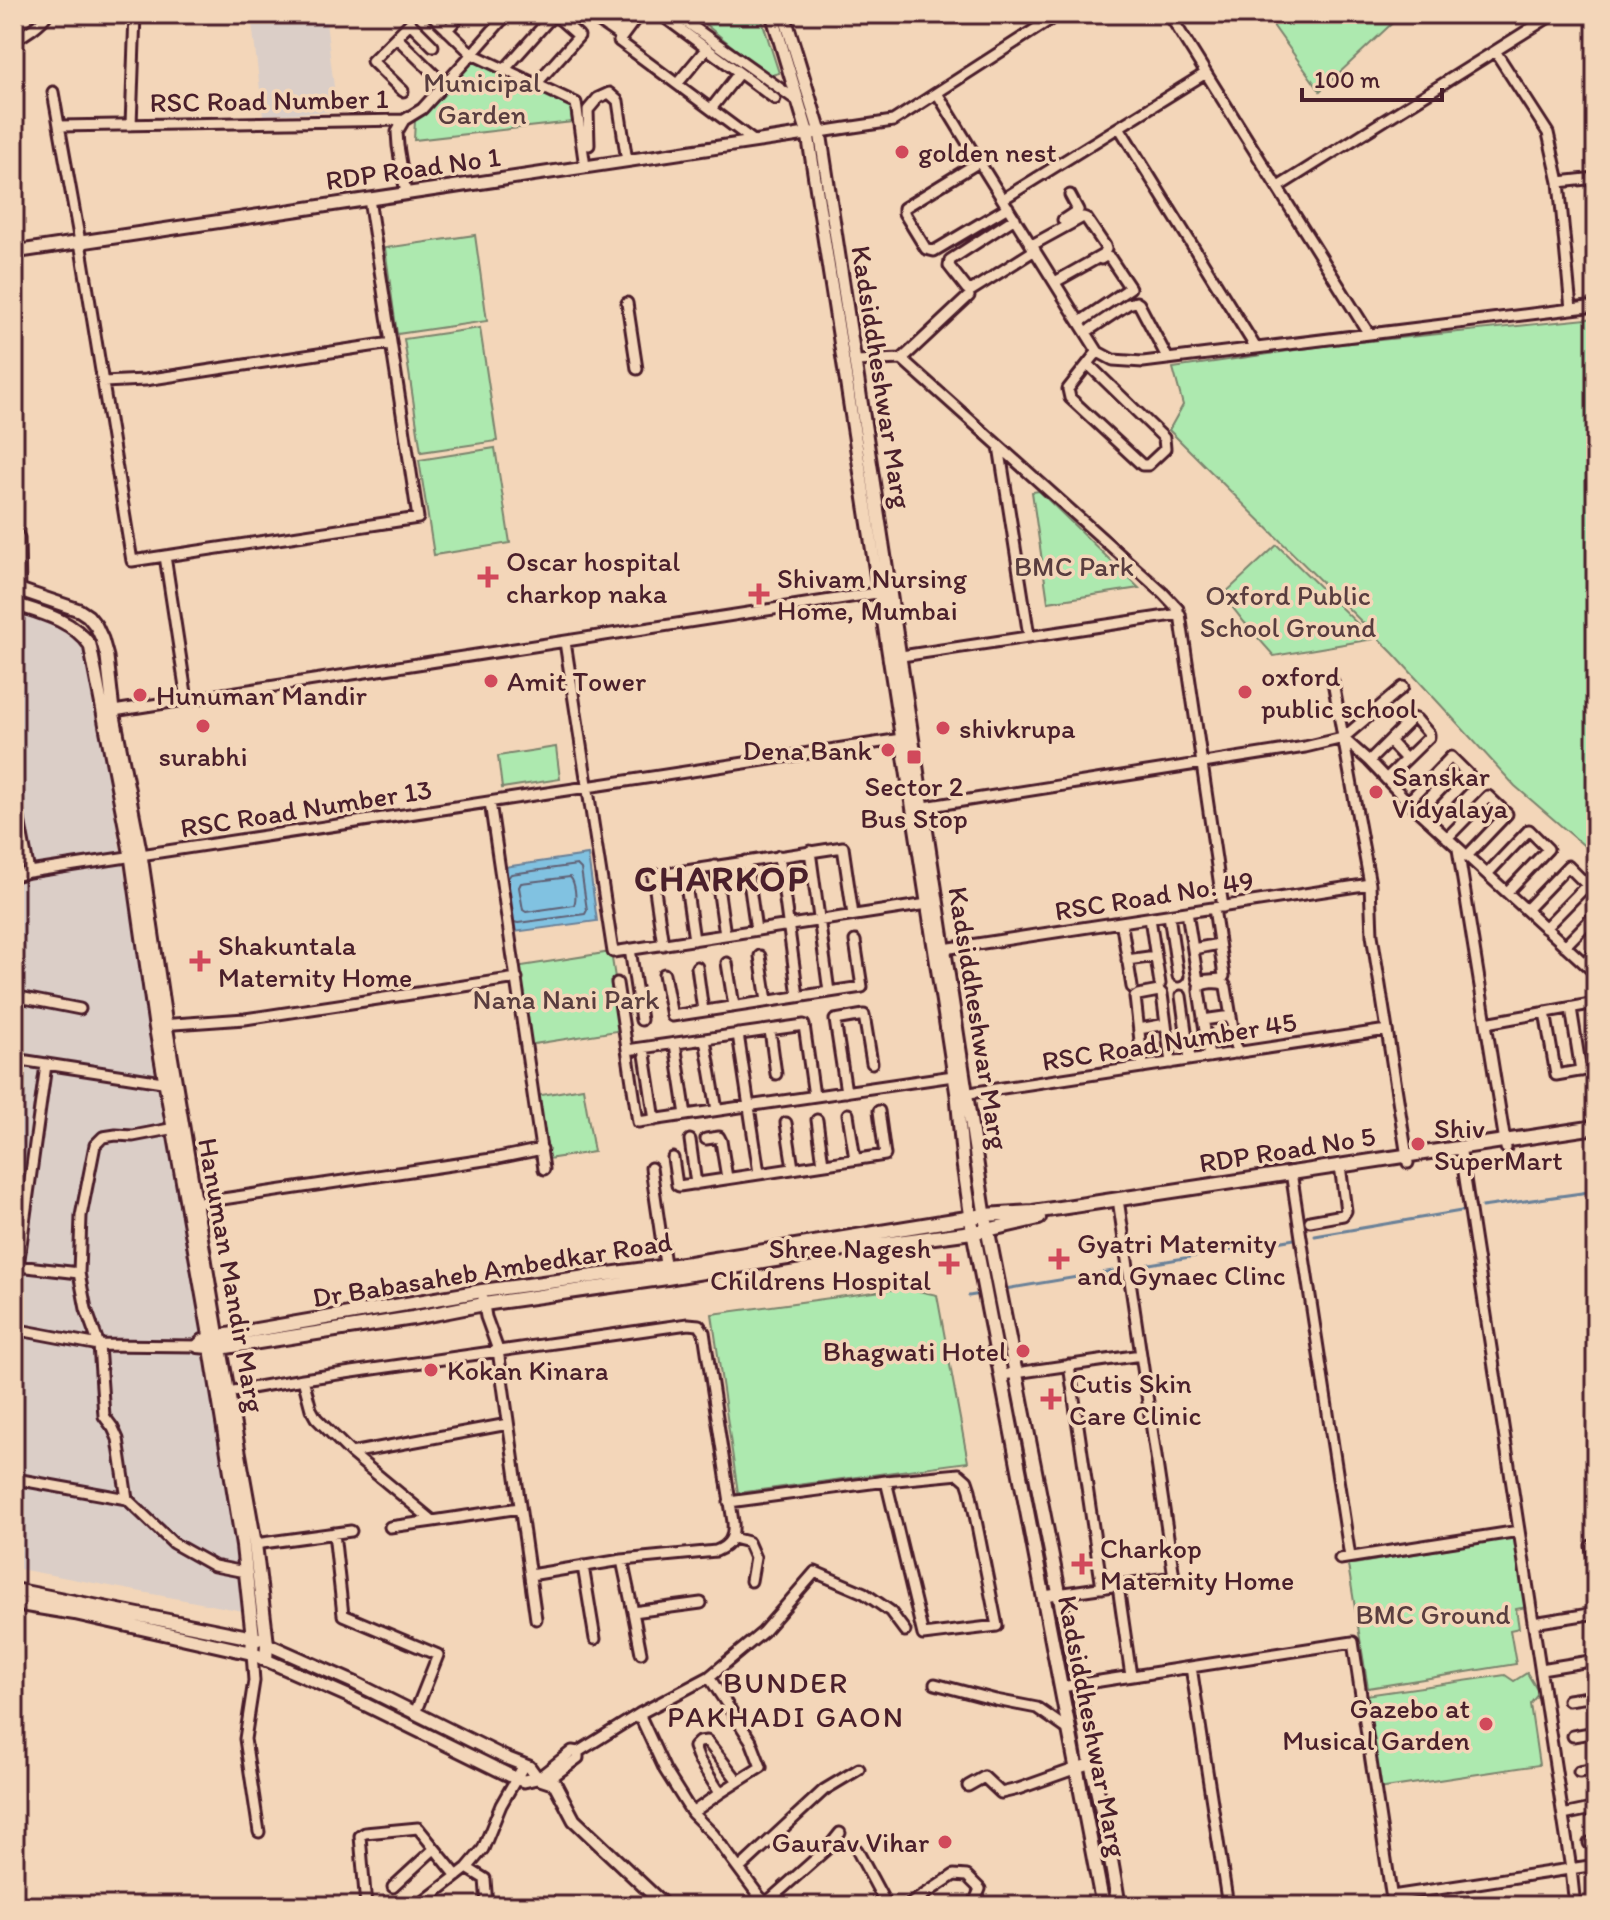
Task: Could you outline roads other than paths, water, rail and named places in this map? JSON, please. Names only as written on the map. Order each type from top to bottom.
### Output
[{"type":"main road","name":"RDP Road No 5","points":[[1506,1144],[1596,1127]]},
{"type":"main road","name":"RDP Road No 5","points":[[985,1215],[1033,1212],[1461,1150],[1596,1135]]},
{"type":"main road","name":"RDP Road No 5","points":[[977,1226],[1119,1206],[1291,1176],[1341,1173],[1408,1159]]},
{"type":"main road","name":"Kadsiddheshwar Marg","points":[[985,1215],[977,1226],[1002,1375],[1103,1906]]},
{"type":"main road","name":"Kadsiddheshwar Marg","points":[[977,1226],[998,1292],[1016,1373],[1119,1906]]},
{"type":"main road","name":"Dr Babasaheb Ambedkar Road","points":[[211,1344],[483,1298],[977,1226]]},
{"type":"main road","name":"Hanuman Mandir Marg","points":[[211,1344],[228,1392],[255,1544],[252,1653]]},
{"type":"main road","name":"Hanuman Mandir Marg","points":[[211,1344],[245,1572],[267,1644],[266,1660]]},
{"type":"main road","points":[[14,1590],[253,1637],[267,1644]]},
{"type":"main road","points":[[14,1603],[75,1613],[252,1653],[266,1660]]},
{"type":"street","points":[[14,40],[28,34],[47,14]]},
{"type":"street","points":[[131,125],[135,14]]},
{"type":"street","points":[[431,14],[472,54],[576,103],[585,167]]},
{"type":"street","points":[[447,30],[461,14]]},
{"type":"street","points":[[404,120],[422,109],[507,14]]},
{"type":"street","points":[[505,69],[554,14],[579,36],[536,84]]},
{"type":"street","points":[[588,14],[617,34],[632,14]]},
{"type":"street","points":[[639,14],[619,41],[755,142]]},
{"type":"street","points":[[660,14],[775,99]]},
{"type":"street","points":[[675,14],[799,102]]},
{"type":"street","points":[[772,14],[799,102],[814,133]]},
{"type":"street","points":[[784,14],[814,133]]},
{"type":"street","points":[[814,133],[893,121],[1059,14]]},
{"type":"street","points":[[1169,14],[1369,334]]},
{"type":"street","points":[[1278,187],[1554,14]]},
{"type":"street","points":[[403,91],[372,61],[410,23],[433,46]]},
{"type":"street","points":[[396,37],[444,84]]},
{"type":"street","points":[[677,84],[707,48]]},
{"type":"street","points":[[1495,51],[1548,133],[1559,182],[1571,309]]},
{"type":"street","points":[[711,109],[739,73]]},
{"type":"street","points":[[979,162],[904,208],[926,249],[934,251],[1119,127],[1206,73]]},
{"type":"street","points":[[53,92],[132,561],[418,518],[369,199]]},
{"type":"street","points":[[589,145],[588,110],[598,98],[609,93],[618,101],[627,161]]},
{"type":"street","points":[[937,93],[1098,352],[1113,360],[1143,362],[1596,306]]},
{"type":"street","name":"RSC Road Number 1","points":[[59,126],[404,120]]},
{"type":"street","name":"RSC Road Number 1","points":[[404,120],[397,132],[406,194]]},
{"type":"street","points":[[1119,127],[1256,348]]},
{"type":"street","name":"RDP Road No 1","points":[[14,252],[814,133]]},
{"type":"street","name":"Kadsiddheshwar Marg","points":[[814,133],[855,361],[884,592]]},
{"type":"street","name":"Kadsiddheshwar Marg","points":[[814,133],[958,1075],[985,1215]]},
{"type":"street","points":[[1559,182],[1596,178]]},
{"type":"street","points":[[1015,218],[950,260],[949,266],[967,289],[972,290],[1077,212],[1078,208],[1070,195]]},
{"type":"street","points":[[1032,245],[1083,217],[1105,246],[1103,255],[1056,284]]},
{"type":"street","points":[[1056,284],[1108,256],[1130,286],[1128,291],[1080,322]]},
{"type":"street","points":[[855,361],[902,359],[969,296]]},
{"type":"street","points":[[1086,332],[1128,304],[1136,302],[1168,359]]},
{"type":"street","points":[[627,303],[637,369]]},
{"type":"street","points":[[103,382],[145,380],[391,343]]},
{"type":"street","points":[[1088,364],[1164,438],[1165,449],[1148,465],[1142,465],[1070,398],[1068,389],[1088,364],[1098,352]]},
{"type":"street","points":[[902,359],[1178,609]]},
{"type":"street","points":[[999,446],[1029,636]]},
{"type":"street","points":[[14,529],[19,538],[17,589]]},
{"type":"street","points":[[165,556],[187,700]]},
{"type":"street","name":"Hanuman Mandir Marg","points":[[17,589],[79,610],[88,616],[96,626],[107,657],[108,712],[136,856],[211,1344]]},
{"type":"street","points":[[14,604],[55,618],[81,632],[90,645],[108,712],[884,592]]},
{"type":"street","points":[[894,657],[1180,614],[1218,908],[1222,979],[1198,981],[1187,912]]},
{"type":"street","points":[[565,642],[613,952],[932,904]]},
{"type":"street","points":[[1333,682],[1370,884],[1372,935],[1408,1159]]},
{"type":"street","points":[[918,808],[1305,747],[1343,738],[1403,687]]},
{"type":"street","points":[[1369,761],[1412,718],[1416,719],[1429,737],[1386,779]]},
{"type":"street","name":"RSC Road Number 13","points":[[14,876],[907,738]]},
{"type":"street","points":[[1343,738],[1458,849],[1596,974]]},
{"type":"street","points":[[1389,741],[1406,759]]},
{"type":"street","points":[[1408,802],[1451,757],[1470,776],[1428,820]]},
{"type":"street","points":[[14,793],[29,872]]},
{"type":"street","points":[[1447,838],[1488,796],[1507,814],[1467,856]]},
{"type":"street","points":[[490,802],[544,1169]]},
{"type":"street","points":[[1489,872],[1529,830],[1548,849],[1509,890]]},
{"type":"street","points":[[663,945],[653,876],[746,861],[843,847],[853,915]]},
{"type":"street","points":[[1458,849],[1506,1144]]},
{"type":"street","points":[[810,851],[829,992]]},
{"type":"street","points":[[779,856],[798,996]]},
{"type":"street","points":[[746,861],[756,930]]},
{"type":"street","points":[[715,866],[725,935]]},
{"type":"street","points":[[1526,910],[1568,866],[1587,885],[1545,928]]},
{"type":"street","points":[[684,871],[694,940]]},
{"type":"street","name":"RSC Road No. 49","points":[[944,949],[1370,884]]},
{"type":"street","name":"Kadsiddheshwar Marg","points":[[932,904],[944,949],[958,1075]]},
{"type":"street","points":[[1565,946],[1596,914]]},
{"type":"street","points":[[1169,915],[1178,976]]},
{"type":"street","points":[[1150,918],[1160,984]]},
{"type":"street","points":[[1122,926],[1132,987]]},
{"type":"street","points":[[664,974],[672,1016],[862,987],[855,941]]},
{"type":"street","points":[[1193,949],[1219,944]]},
{"type":"street","points":[[630,949],[641,1020]]},
{"type":"street","points":[[1584,963],[1596,951]]},
{"type":"street","points":[[760,956],[767,1001]]},
{"type":"street","points":[[1127,960],[1156,956]]},
{"type":"street","points":[[727,963],[734,1006]]},
{"type":"street","points":[[697,967],[703,1011]]},
{"type":"street","points":[[160,1025],[245,1019],[517,978]]},
{"type":"street","points":[[617,983],[638,1122],[958,1075]]},
{"type":"street","points":[[1209,1057],[1199,991],[1202,985],[1224,984],[1226,987],[1237,1053]]},
{"type":"street","points":[[1143,1067],[1135,997],[1159,991],[1162,994],[1171,1063]]},
{"type":"street","points":[[14,996],[80,1009]]},
{"type":"street","points":[[1181,996],[1190,1059]]},
{"type":"street","points":[[1486,1023],[1596,1003]]},
{"type":"street","points":[[1571,1008],[1581,1071]]},
{"type":"street","points":[[1545,1012],[1556,1075],[1596,1068]]},
{"type":"street","points":[[846,1092],[835,1020],[864,1015],[872,1063]]},
{"type":"street","points":[[1203,1020],[1231,1016]]},
{"type":"street","points":[[1139,1029],[1166,1024]]},
{"type":"street","points":[[627,1050],[804,1025],[814,1096]]},
{"type":"street","points":[[770,1030],[776,1074]]},
{"type":"street","name":"RSC Road Number 45","points":[[962,1095],[1387,1030]]},
{"type":"street","points":[[738,1034],[759,1173]]},
{"type":"street","points":[[705,1039],[717,1110]]},
{"type":"street","points":[[675,1044],[686,1115]]},
{"type":"street","points":[[644,1048],[655,1120]]},
{"type":"street","points":[[14,1059],[170,1083]]},
{"type":"street","points":[[46,1065],[18,1266],[79,1273]]},
{"type":"street","name":"Kadsiddheshwar Marg","points":[[962,1095],[963,1164],[977,1226]]},
{"type":"street","points":[[673,1158],[677,1185],[885,1155],[879,1111]]},
{"type":"street","points":[[848,1114],[855,1159]]},
{"type":"street","points":[[817,1120],[823,1164]]},
{"type":"street","points":[[786,1123],[793,1168]]},
{"type":"street","points":[[127,1499],[118,1439],[104,1416],[99,1345],[86,1309],[79,1273],[81,1216],[95,1145],[103,1137],[133,1136],[177,1128]]},
{"type":"street","points":[[706,1139],[719,1137],[727,1178]]},
{"type":"street","points":[[690,1140],[696,1184]]},
{"type":"street","points":[[191,1204],[542,1149]]},
{"type":"street","points":[[1461,1150],[1575,1906]]},
{"type":"street","points":[[651,1168],[666,1272]]},
{"type":"street","points":[[1310,1221],[1343,1215],[1346,1211],[1341,1173]]},
{"type":"street","points":[[1291,1176],[1345,1558],[1519,1531]]},
{"type":"street","points":[[1044,1596],[1174,1577],[1119,1206]]},
{"type":"street","points":[[483,1298],[498,1350],[536,1619]]},
{"type":"street","points":[[228,1392],[498,1350],[699,1325],[704,1332],[733,1522],[730,1543],[716,1551],[622,1560],[530,1575]]},
{"type":"street","name":"Dr Babasaheb Ambedkar Road","points":[[14,1329],[99,1345],[211,1344]]},
{"type":"street","points":[[1002,1375],[1141,1355]]},
{"type":"street","points":[[1069,1365],[1102,1588]]},
{"type":"street","points":[[303,1379],[311,1409],[327,1431],[433,1521]]},
{"type":"street","points":[[351,1453],[508,1424]]},
{"type":"street","points":[[729,1502],[886,1481],[959,1474],[967,1481],[997,1626],[923,1635],[886,1481]]},
{"type":"street","points":[[21,1480],[127,1499],[173,1543],[214,1566],[245,1572]]},
{"type":"street","points":[[390,1527],[520,1508]]},
{"type":"street","points":[[255,1544],[351,1531]]},
{"type":"street","points":[[334,1533],[343,1615],[438,1655],[415,1713]]},
{"type":"street","points":[[733,1538],[748,1542],[755,1558],[751,1581]]},
{"type":"street","points":[[1591,1546],[1596,1577]]},
{"type":"street","points":[[622,1560],[641,1653]]},
{"type":"street","points":[[583,1566],[595,1639]]},
{"type":"street","points":[[540,1779],[572,1751],[578,1752],[639,1714],[709,1677],[763,1632],[815,1572],[864,1593],[890,1611],[905,1631]]},
{"type":"street","points":[[1118,1586],[1131,1676]]},
{"type":"street","points":[[633,1612],[701,1603]]},
{"type":"street","points":[[1533,1623],[1596,1613]]},
{"type":"street","points":[[1061,1687],[1353,1642],[1393,1901],[1596,1865]]},
{"type":"street","points":[[267,1644],[529,1767],[540,1779]]},
{"type":"street","name":"Hanuman Mandir Marg","points":[[252,1653],[254,1681]]},
{"type":"street","points":[[266,1660],[348,1696],[517,1779],[540,1779],[555,1784],[574,1820],[665,1906]]},
{"type":"street","name":"Hanuman Mandir Marg","points":[[254,1681],[266,1660]]},
{"type":"street","points":[[1541,1669],[1596,1660]]},
{"type":"street","points":[[1191,1667],[1228,1906]]},
{"type":"street","points":[[692,1813],[761,1767],[751,1741],[709,1677]]},
{"type":"street","points":[[254,1681],[245,1739],[259,1832]]},
{"type":"street","points":[[935,1684],[1037,1708],[1070,1731]]},
{"type":"street","points":[[1568,1700],[1596,1696]]},
{"type":"street","points":[[639,1714],[665,1770],[692,1813],[713,1834],[768,1905],[840,1833]]},
{"type":"street","points":[[1573,1736],[1596,1732]]},
{"type":"street","points":[[720,1793],[699,1760],[694,1747],[699,1742],[707,1741],[714,1748],[738,1781]]},
{"type":"street","points":[[968,1786],[984,1777],[1001,1793],[1091,1763]]},
{"type":"street","points":[[418,1906],[467,1868],[483,1849],[501,1805],[524,1765]]},
{"type":"street","points":[[739,1869],[824,1790],[859,1769]]},
{"type":"street","points":[[1579,1772],[1596,1769]]},
{"type":"street","points":[[1563,1815],[1596,1808]]},
{"type":"street","points":[[366,1906],[360,1836],[365,1833],[418,1828],[457,1876]]},
{"type":"street","points":[[393,1887],[434,1849]]},
{"type":"street","points":[[857,1850],[887,1906]]},
{"type":"street","points":[[467,1868],[485,1879],[487,1906]]},
{"type":"street","points":[[907,1906],[954,1875],[967,1876],[980,1889],[976,1905]]},
{"type":"street","points":[[986,1906],[1000,1906]]},
{"type":"water","points":[[588,855],[597,921],[507,933],[498,868]]},
{"type":"waterway","points":[[1482,1207],[1596,1191]]},
{"type":"waterway","points":[[1315,1236],[1467,1210]]},
{"type":"waterway","points":[[1138,1266],[1300,1238]]},
{"type":"waterway","points":[[1005,1289],[1125,1269]]},
{"type":"waterway","points":[[969,1296],[981,1294]]},
{"type":"place","name":"golden nest","points":[[902,152]]},
{"type":"place","name":"Oscar hospital charkop naka","points":[[488,577]]},
{"type":"place","name":"Shivam Nursing Home, Mumbai","points":[[759,594]]},
{"type":"place","name":"Amit Tower","points":[[491,681]]},
{"type":"place","name":"oxford public school","points":[[1245,692]]},
{"type":"place","name":"Hunuman Mandir","points":[[140,695]]},
{"type":"place","name":"surabhi","points":[[203,726]]},
{"type":"place","name":"shivkrupa","points":[[943,728]]},
{"type":"place","name":"Dena Bank","points":[[888,750]]},
{"type":"place","name":"Sector 2 Bus Stop","points":[[914,757]]},
{"type":"place","name":"Sanskar Vidyalaya","points":[[1376,792]]},
{"type":"place","name":"Shakuntala Maternity Home","points":[[200,961]]},
{"type":"place","name":"Shiv SuperMart","points":[[1418,1144]]},
{"type":"place","name":"Gyatri Maternity and Gynaec Clinc","points":[[1059,1259]]},
{"type":"place","name":"Shree Nagesh Childrens Hospital","points":[[949,1264]]},
{"type":"place","name":"Bhagwati Hotel","points":[[1023,1351]]},
{"type":"place","name":"Kokan Kinara","points":[[431,1370]]},
{"type":"place","name":"Cutis Skin Care Clinic","points":[[1051,1399]]},
{"type":"place","name":"Charkop Maternity Home","points":[[1082,1564]]},
{"type":"place","name":"Gazebo at Musical Garden","points":[[1486,1724]]},
{"type":"place","name":"Gaurav Vihar","points":[[945,1842]]},
{"type":"district","name":"CHARKOP","points":[[722,878]]},
{"type":"district","name":"BUNDER PAKHADI GAON","points":[[786,1700]]},
{"type":"park label","name":"Municipal Garden","points":[[482,98]]},
{"type":"park label","name":"BMC Park","points":[[1074,566]]},
{"type":"park label","name":"Oxford Public School Ground","points":[[1288,611]]},
{"type":"park label","name":"Nana Nani Park","points":[[566,999]]},
{"type":"park label","name":"BMC Ground","points":[[1433,1614]]}]
